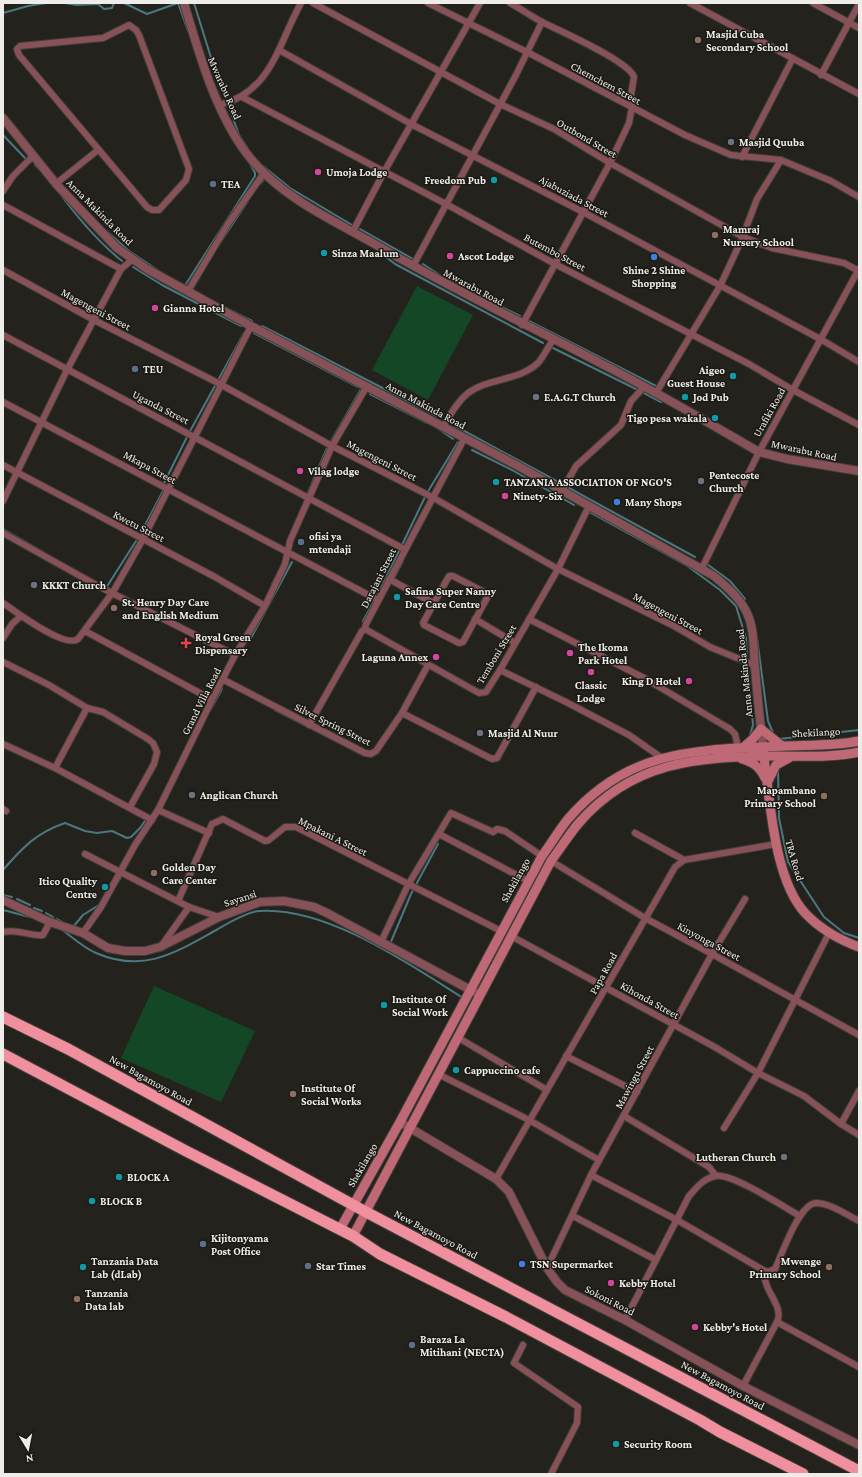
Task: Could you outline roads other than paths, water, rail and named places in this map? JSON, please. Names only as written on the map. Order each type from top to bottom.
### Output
[{"type":"highway","name":"New Bagamoyo Road","points":[[3,1017],[68,1049],[366,1212],[859,1471]]},
{"type":"highway","points":[[3,1054],[186,1151],[340,1229],[380,1254],[506,1317],[720,1432],[803,1474]]},
{"type":"main road","points":[[741,747],[752,740],[761,729],[782,746]]},
{"type":"main road","name":"Shekilango","points":[[353,1236],[510,936],[551,861],[585,817],[613,792],[630,781],[665,766],[687,762],[736,757],[763,752],[782,746],[859,741]]},
{"type":"main road","name":"Shekilango","points":[[340,1229],[400,1122],[542,856],[568,819],[607,783],[624,772],[662,758],[741,747],[763,752],[795,756],[859,752]]},
{"type":"main road","name":"TRA Road","points":[[763,752],[776,844],[789,887],[805,913],[830,933],[859,947]]},
{"type":"main road","points":[[768,782],[771,772],[776,765],[782,760],[795,756]]},
{"type":"main road","points":[[736,757],[751,761],[758,766],[768,782]]},
{"type":"street","name":"Mwarabu Road","points":[[184,3],[200,59],[220,105],[239,143],[264,173],[276,184],[324,217],[353,231],[413,266],[522,325],[656,393],[759,452],[787,459],[859,471]]},
{"type":"street","points":[[220,105],[242,97],[260,82],[279,50],[301,3]]},
{"type":"street","name":"Outbond Street","points":[[313,3],[500,104],[554,129],[610,163],[743,237],[772,248],[844,263],[859,270]]},
{"type":"street","name":"Chemchem Street","points":[[428,3],[527,52],[685,135],[731,155],[781,160],[831,181],[859,197]]},
{"type":"street","points":[[353,231],[384,172],[470,24],[480,3]]},
{"type":"street","points":[[510,3],[521,6],[542,22],[589,44],[632,72],[635,81],[631,95],[632,108],[629,123],[610,163],[522,325]]},
{"type":"street","points":[[690,3],[792,60],[859,94]]},
{"type":"street","points":[[813,3],[859,28]]},
{"type":"street","points":[[821,75],[859,4]]},
{"type":"street","points":[[413,266],[542,22]]},
{"type":"street","points":[[129,25],[136,30],[189,169],[188,176],[159,210],[150,210],[98,150],[19,55],[17,49],[20,46],[103,38],[129,25]]},
{"type":"street","name":"Ajabuziada Street","points":[[279,50],[411,124],[583,212],[822,340],[859,362]]},
{"type":"street","points":[[742,157],[792,60]]},
{"type":"street","name":"Butembo Street","points":[[242,97],[446,204],[555,264],[749,364],[859,426]]},
{"type":"street","name":"Anna Makinda Road","points":[[3,118],[57,185],[117,248],[133,259],[251,326],[443,428],[520,467],[702,568],[725,585],[742,605],[750,622],[754,638],[754,665],[763,752]]},
{"type":"street","points":[[57,185],[58,182],[98,150]]},
{"type":"street","points":[[3,191],[13,176],[33,156]]},
{"type":"street","points":[[656,393],[720,286],[765,186],[781,160]]},
{"type":"street","points":[[188,291],[228,224],[264,173]]},
{"type":"street","points":[[3,205],[121,269]]},
{"type":"street","points":[[3,501],[18,474],[67,370],[121,269],[133,259]]},
{"type":"street","name":"Magengeni Street","points":[[3,270],[94,320],[221,384],[332,446],[432,497],[558,569],[674,626],[710,647],[754,665]]},
{"type":"street","name":"Urafiki Road","points":[[702,568],[759,452],[822,340],[859,270]]},
{"type":"street","points":[[3,603],[51,634],[69,641],[76,641],[85,631],[113,592],[143,539],[251,326]]},
{"type":"street","name":"Uganda Street","points":[[3,335],[404,549]]},
{"type":"street","points":[[443,428],[457,404],[468,393],[478,387],[528,369],[542,358],[553,340]]},
{"type":"street","name":"Grand Villa Road","points":[[83,933],[101,907],[158,810],[211,702],[224,680],[234,657],[265,606],[285,564],[287,552],[308,499],[332,446],[366,386]]},
{"type":"street","points":[[562,491],[576,466],[621,425],[631,401],[644,387]]},
{"type":"street","name":"Mkapa Street","points":[[3,402],[378,600]]},
{"type":"street","name":"Darajani Street","points":[[309,725],[362,631],[365,629],[366,624],[404,549],[464,439]]},
{"type":"street","name":"Kwetu Street","points":[[3,465],[215,577],[265,606]]},
{"type":"street","name":"Temboni Street","points":[[365,629],[428,665],[483,693],[487,691],[558,569],[589,506]]},
{"type":"street","points":[[3,533],[100,587],[113,592],[233,654],[234,657]]},
{"type":"street","points":[[454,576],[486,593],[488,596],[463,642],[456,643],[424,626],[423,622],[433,603],[447,578],[454,576]]},
{"type":"street","points":[[389,579],[433,603]]},
{"type":"street","points":[[3,638],[12,624],[21,616]]},
{"type":"street","points":[[529,618],[646,679],[730,729],[735,734],[741,747]]},
{"type":"street","points":[[475,619],[515,643]]},
{"type":"street","points":[[85,631],[209,698],[211,702]]},
{"type":"street","points":[[3,662],[50,685],[87,708],[103,712],[153,743],[157,752],[154,764],[130,807]]},
{"type":"street","points":[[428,665],[402,713],[492,759],[497,758],[536,687]]},
{"type":"street","points":[[500,670],[629,734],[662,758]]},
{"type":"street","name":"Silver Spring Street","points":[[224,680],[365,753],[371,754],[376,751],[402,713]]},
{"type":"street","points":[[55,768],[87,708]]},
{"type":"street","points":[[3,744],[55,768],[152,820]]},
{"type":"street","points":[[158,810],[208,833]]},
{"type":"street","points":[[381,942],[408,885],[451,813],[493,832],[497,829],[505,831],[542,856]]},
{"type":"street","name":"Mpakani A Street","points":[[178,901],[212,824],[223,819],[265,841],[269,840],[285,827],[292,826],[501,931]]},
{"type":"street","points":[[635,833],[684,860],[776,844]]},
{"type":"street","points":[[438,834],[528,881]]},
{"type":"street","points":[[85,854],[120,873],[123,872],[189,907],[219,916]]},
{"type":"street","name":"Papa Road","points":[[496,1179],[566,1056],[607,988],[675,867],[684,860]]},
{"type":"street","name":"Kinyonga Street","points":[[551,861],[645,918],[859,1035]]},
{"type":"street","name":"Mawingu Street","points":[[547,1268],[599,1160],[712,954],[745,899]]},
{"type":"street","name":"Sayansi","points":[[3,900],[50,922],[83,933],[108,948],[125,951],[145,951],[160,947],[219,916],[260,902],[284,901],[314,907],[480,995]]},
{"type":"street","points":[[160,947],[189,907]]},
{"type":"street","points":[[3,932],[12,930],[38,936],[43,935],[50,922]]},
{"type":"street","points":[[724,1128],[758,1073],[794,1000],[830,933]]},
{"type":"street","name":"Kihonda Street","points":[[510,936],[673,1024],[758,1073],[811,1100],[841,1124],[859,1135]]},
{"type":"street","points":[[457,1037],[547,1090]]},
{"type":"street","points":[[566,1056],[637,1092]]},
{"type":"street","points":[[438,1074],[529,1120],[599,1160]]},
{"type":"street","points":[[841,1124],[859,1091]]},
{"type":"street","points":[[624,1116],[709,1167],[716,1176]]},
{"type":"street","name":"Sokoni Road","points":[[400,1122],[411,1127],[496,1179],[508,1192],[547,1268],[565,1290],[625,1320],[743,1386],[859,1445]]},
{"type":"street","points":[[591,1175],[677,1220],[768,1272],[775,1269],[800,1216],[806,1208],[815,1203],[823,1204],[859,1220]]},
{"type":"street","points":[[625,1320],[689,1196],[702,1182],[716,1176],[724,1176],[738,1181],[800,1216]]},
{"type":"street","points":[[573,1216],[656,1260]]},
{"type":"street","points":[[743,1386],[779,1318],[776,1303],[767,1287],[763,1270]]},
{"type":"street","points":[[777,1322],[859,1367]]},
{"type":"street","points":[[522,1344],[514,1363],[578,1407],[577,1423],[551,1474]]},
{"type":"waterway","points":[[3,13],[46,3]]},
{"type":"waterway","points":[[65,3],[76,5],[98,4],[104,9],[112,8],[114,3]]},
{"type":"waterway","points":[[124,3],[147,14],[178,3],[188,31]]},
{"type":"waterway","points":[[194,3],[217,77],[226,98]]},
{"type":"waterway","points":[[228,104],[239,135],[247,147]]},
{"type":"waterway","points":[[10,121],[20,133]]},
{"type":"waterway","points":[[3,135],[26,159]]},
{"type":"waterway","points":[[184,287],[255,176],[249,162]]},
{"type":"waterway","points":[[35,165],[40,170]]},
{"type":"waterway","points":[[263,166],[290,188],[352,225]]},
{"type":"waterway","points":[[260,184],[266,177]]},
{"type":"waterway","points":[[58,191],[88,228],[122,261]]},
{"type":"waterway","points":[[218,246],[248,201]]},
{"type":"waterway","points":[[103,228],[129,251],[162,273]]},
{"type":"waterway","points":[[360,229],[413,259]]},
{"type":"waterway","points":[[376,249],[395,264],[543,343]]},
{"type":"waterway","points":[[423,264],[444,278],[520,316]]},
{"type":"waterway","points":[[133,267],[162,285],[241,326]]},
{"type":"waterway","points":[[226,308],[252,321]]},
{"type":"waterway","points":[[529,321],[658,387]]},
{"type":"waterway","points":[[262,326],[437,416]]},
{"type":"waterway","points":[[141,533],[165,487],[164,483],[189,433],[244,333]]},
{"type":"waterway","points":[[254,333],[358,387]]},
{"type":"waterway","points":[[553,348],[638,390]]},
{"type":"waterway","points":[[330,443],[361,389]]},
{"type":"waterway","points":[[644,393],[661,402]]},
{"type":"waterway","points":[[370,394],[427,423]]},
{"type":"waterway","points":[[455,426],[562,484]]},
{"type":"waterway","points":[[436,427],[453,439]]},
{"type":"waterway","points":[[427,493],[458,442]]},
{"type":"waterway","points":[[307,495],[327,448]]},
{"type":"waterway","points":[[472,450],[512,470],[574,505]]},
{"type":"waterway","points":[[569,488],[695,557]]},
{"type":"waterway","points":[[402,545],[425,497]]},
{"type":"waterway","points":[[302,508],[304,502]]},
{"type":"waterway","points":[[588,511],[686,565],[720,590],[736,606],[746,638],[747,657]]},
{"type":"waterway","points":[[3,529],[45,553]]},
{"type":"waterway","points":[[106,588],[136,541]]},
{"type":"waterway","points":[[378,594],[400,549]]},
{"type":"waterway","points":[[394,578],[403,561]]},
{"type":"waterway","points":[[251,638],[292,562]]},
{"type":"waterway","points":[[707,564],[730,581],[745,599]]},
{"type":"waterway","points":[[272,584],[277,575]]},
{"type":"waterway","points":[[363,621],[374,601]]},
{"type":"waterway","points":[[757,638],[768,721],[773,733]]},
{"type":"waterway","points":[[748,667],[753,725],[749,739]]},
{"type":"waterway","points":[[211,709],[222,689]]},
{"type":"waterway","points":[[275,710],[365,756]]},
{"type":"waterway","points":[[779,739],[859,730]]},
{"type":"waterway","points":[[778,767],[779,818],[788,862],[824,917],[844,933],[859,938]]},
{"type":"waterway","points":[[3,870],[17,854],[38,836],[65,823],[85,831],[97,833],[112,831],[127,838],[131,837],[147,818]]},
{"type":"waterway","points":[[390,944],[411,894],[438,844]]},
{"type":"waterway","points":[[115,887],[123,874]]},
{"type":"waterway","points":[[3,895],[12,897]]},
{"type":"waterway","points":[[17,899],[30,905]]},
{"type":"waterway","points":[[73,927],[83,915],[99,905]]},
{"type":"waterway","points":[[34,908],[42,911]]},
{"type":"waterway","points":[[3,910],[30,917]]},
{"type":"waterway","points":[[61,929],[96,953],[114,959],[145,961],[160,958],[174,952],[249,913],[259,911],[285,912],[312,918],[339,927],[366,940],[418,969],[463,998]]},
{"type":"waterway","points":[[46,913],[53,917]]},
{"type":"waterway","points":[[57,919],[66,924]]},
{"type":"place","name":"Masjid Cuba Secondary School","points":[[698,40]]},
{"type":"place","name":"Masjid Quuba","points":[[731,142]]},
{"type":"place","name":"Umoja Lodge","points":[[318,172]]},
{"type":"place","name":"Freedom Pub","points":[[494,180]]},
{"type":"place","name":"TEA","points":[[213,184]]},
{"type":"place","name":"Mamraj Nursery School","points":[[715,235]]},
{"type":"place","name":"Sinza Maalum","points":[[324,253]]},
{"type":"place","name":"Ascot Lodge","points":[[450,256]]},
{"type":"place","name":"Shine 2 Shine Shopping","points":[[654,257]]},
{"type":"place","name":"Gianna Hotel","points":[[155,308]]},
{"type":"place","name":"TEU","points":[[135,369]]},
{"type":"place","name":"Aigeo Guest House","points":[[733,376]]},
{"type":"place","name":"E.A.G.T Church","points":[[536,397]]},
{"type":"place","name":"Jod Pub","points":[[685,397]]},
{"type":"place","name":"Tigo pesa wakala","points":[[715,418]]},
{"type":"place","name":"Vilag lodge","points":[[300,471]]},
{"type":"place","name":"Pentecoste Church","points":[[701,481]]},
{"type":"place","name":"TANZANIA ASSOCIATION OF NGO'S","points":[[496,482]]},
{"type":"place","name":"Ninety-Six","points":[[505,496]]},
{"type":"place","name":"Many Shops","points":[[617,502]]},
{"type":"place","name":"ofisi ya mtendaji","points":[[301,542]]},
{"type":"place","name":"KKKT Church","points":[[34,585]]},
{"type":"place","name":"Safina Super Nanny Day Care Centre","points":[[397,597]]},
{"type":"place","name":"St. Henry Day Care and English Medium","points":[[114,608]]},
{"type":"place","name":"Royal Green Dispensary","points":[[186,643]]},
{"type":"place","name":"The Ikoma Park Hotel","points":[[570,653]]},
{"type":"place","name":"Laguna Annex","points":[[436,657]]},
{"type":"place","name":"Classic Lodge","points":[[591,672]]},
{"type":"place","name":"King D Hotel","points":[[689,681]]},
{"type":"place","name":"Masjid Al Nuur","points":[[480,733]]},
{"type":"place","name":"Anglican Church","points":[[192,795]]},
{"type":"place","name":"Mapambano Primary School","points":[[824,796]]},
{"type":"place","name":"Golden Day Care Center","points":[[154,873]]},
{"type":"place","name":"Itico Quality Centre","points":[[105,887]]},
{"type":"place","name":"Institute Of Social Work","points":[[384,1005]]},
{"type":"place","name":"Cappuccino cafe","points":[[456,1070]]},
{"type":"place","name":"Institute Of Social Works","points":[[293,1094]]},
{"type":"place","name":"Lutheran Church","points":[[784,1157]]},
{"type":"place","name":"BLOCK A","points":[[119,1177]]},
{"type":"place","name":"BLOCK B","points":[[92,1201]]},
{"type":"place","name":"Kijitonyama Post Office","points":[[203,1244]]},
{"type":"place","name":"TSN Supermarket","points":[[522,1264]]},
{"type":"place","name":"Star Times","points":[[308,1266]]},
{"type":"place","name":"Tanzania Data Lab (dLab)","points":[[83,1267]]},
{"type":"place","name":"Mwenge Primary School","points":[[829,1267]]},
{"type":"place","name":"Kebby Hotel","points":[[611,1283]]},
{"type":"place","name":"Tanzania Data lab","points":[[77,1299]]},
{"type":"place","name":"Kebby's Hotel","points":[[695,1327]]},
{"type":"place","name":"Baraza La Mitihani (NECTA)","points":[[412,1345]]},
{"type":"place","name":"Security Room","points":[[616,1444]]}]
